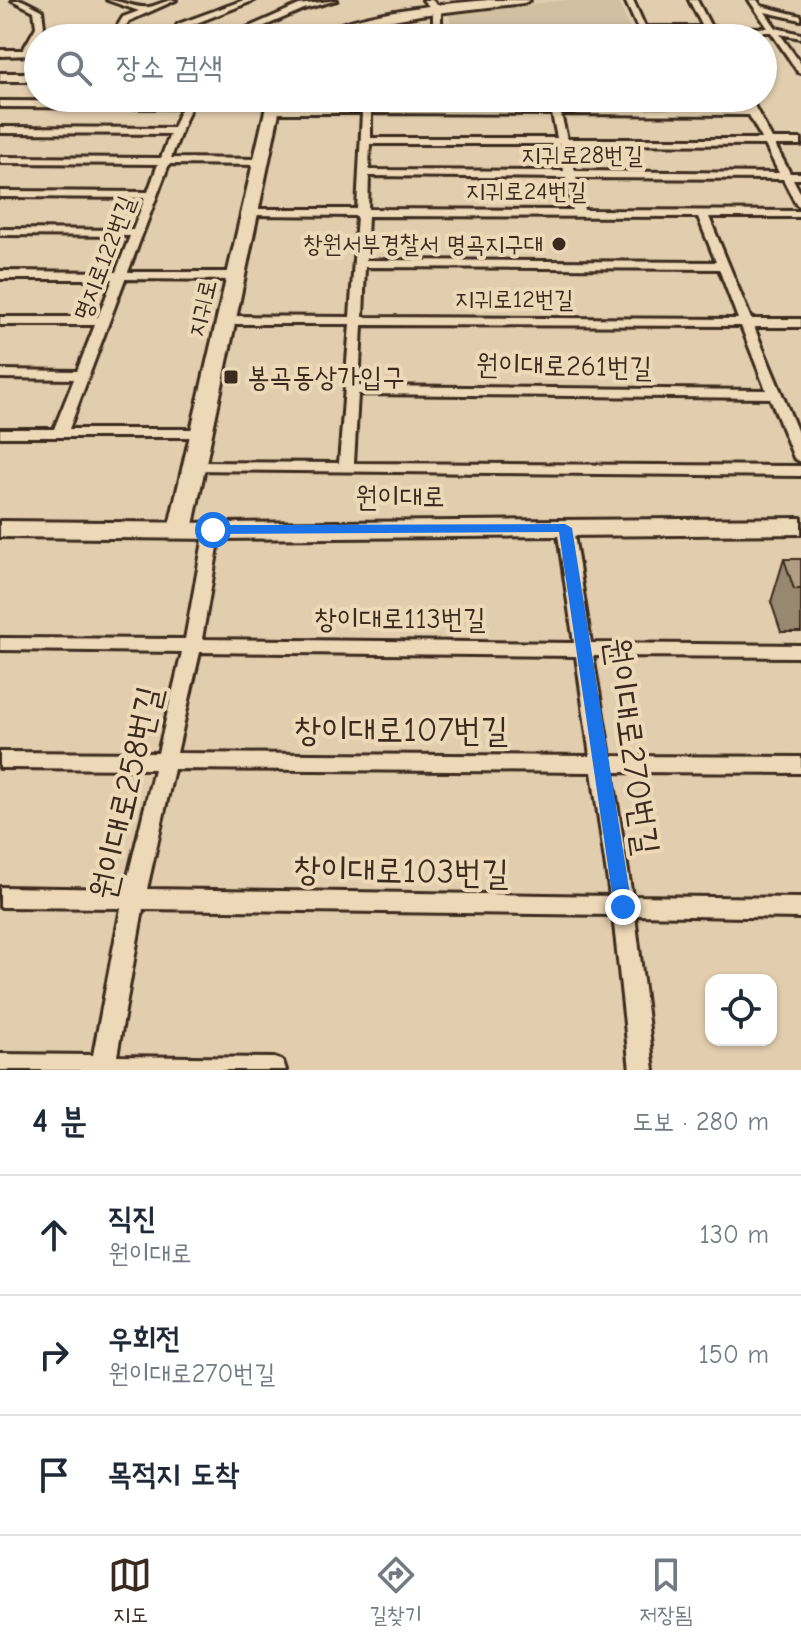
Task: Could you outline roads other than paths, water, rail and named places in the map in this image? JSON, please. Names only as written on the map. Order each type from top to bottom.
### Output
[{"type":"main road","name":"원이대로","points":[[0,529],[801,526]]},
{"type":"street","points":[[16,0],[38,10],[41,24]]},
{"type":"street","points":[[111,0],[144,10]]},
{"type":"street","points":[[123,24],[144,10],[172,0]]},
{"type":"street","points":[[186,24],[251,0]]},
{"type":"street","points":[[262,24],[302,7],[333,0]]},
{"type":"street","points":[[359,24],[432,4],[524,0]]},
{"type":"street","points":[[629,0],[640,24]]},
{"type":"street","points":[[693,0],[706,24]]},
{"type":"street","points":[[292,4],[302,7]]},
{"type":"street","points":[[432,4],[434,24]]},
{"type":"street","points":[[756,4],[801,18]]},
{"type":"street","points":[[756,4],[770,24]]},
{"type":"street","points":[[777,31],[801,36]]},
{"type":"street","points":[[777,34],[801,70]]},
{"type":"street","points":[[0,53],[24,53]]},
{"type":"street","points":[[0,77],[24,77]]},
{"type":"street","points":[[0,104],[24,104]]},
{"type":"street","name":"명지로122번길","points":[[60,433],[184,112]]},
{"type":"street","name":"지귀로","points":[[180,530],[272,112]]},
{"type":"street","points":[[346,468],[361,263],[360,211],[366,112]]},
{"type":"street","points":[[556,112],[579,213]]},
{"type":"street","points":[[753,112],[801,204]]},
{"type":"street","points":[[0,130],[176,131]]},
{"type":"street","points":[[364,141],[801,142]]},
{"type":"street","points":[[0,160],[261,162]]},
{"type":"street","name":"지귀로28번길","points":[[363,173],[801,176]]},
{"type":"street","points":[[0,194],[151,195]]},
{"type":"street","name":"지귀로24번길","points":[[250,212],[801,214]]},
{"type":"street","points":[[702,214],[801,458]]},
{"type":"street","points":[[0,232],[137,233]]},
{"type":"street","points":[[361,263],[724,266]]},
{"type":"street","points":[[0,275],[236,276]]},
{"type":"street","name":"지귀로12번길","points":[[226,320],[801,323]]},
{"type":"street","points":[[0,321],[103,321]]},
{"type":"street","points":[[0,374],[83,375]]},
{"type":"street","name":"원이대로261번길","points":[[352,390],[776,394]]},
{"type":"street","points":[[0,433],[201,433]]},
{"type":"street","points":[[193,467],[801,471]]},
{"type":"street","name":"원이대로270번길","points":[[565,528],[623,907],[642,1070]]},
{"type":"street","name":"원이대로258번길","points":[[103,1068],[134,897],[192,647],[213,530]]},
{"type":"street","name":"창이대로113번길","points":[[0,644],[801,651]]},
{"type":"street","name":"창이대로107번길","points":[[0,760],[801,765]]},
{"type":"street","name":"창이대로103번길","points":[[0,897],[801,908]]},
{"type":"street","points":[[0,1066],[274,1070]]},
{"type":"place","name":"창원서부경찰서 명곡지구대","points":[[559,244]]},
{"type":"place","name":"봉곡동상가입구","points":[[231,377]]}]
